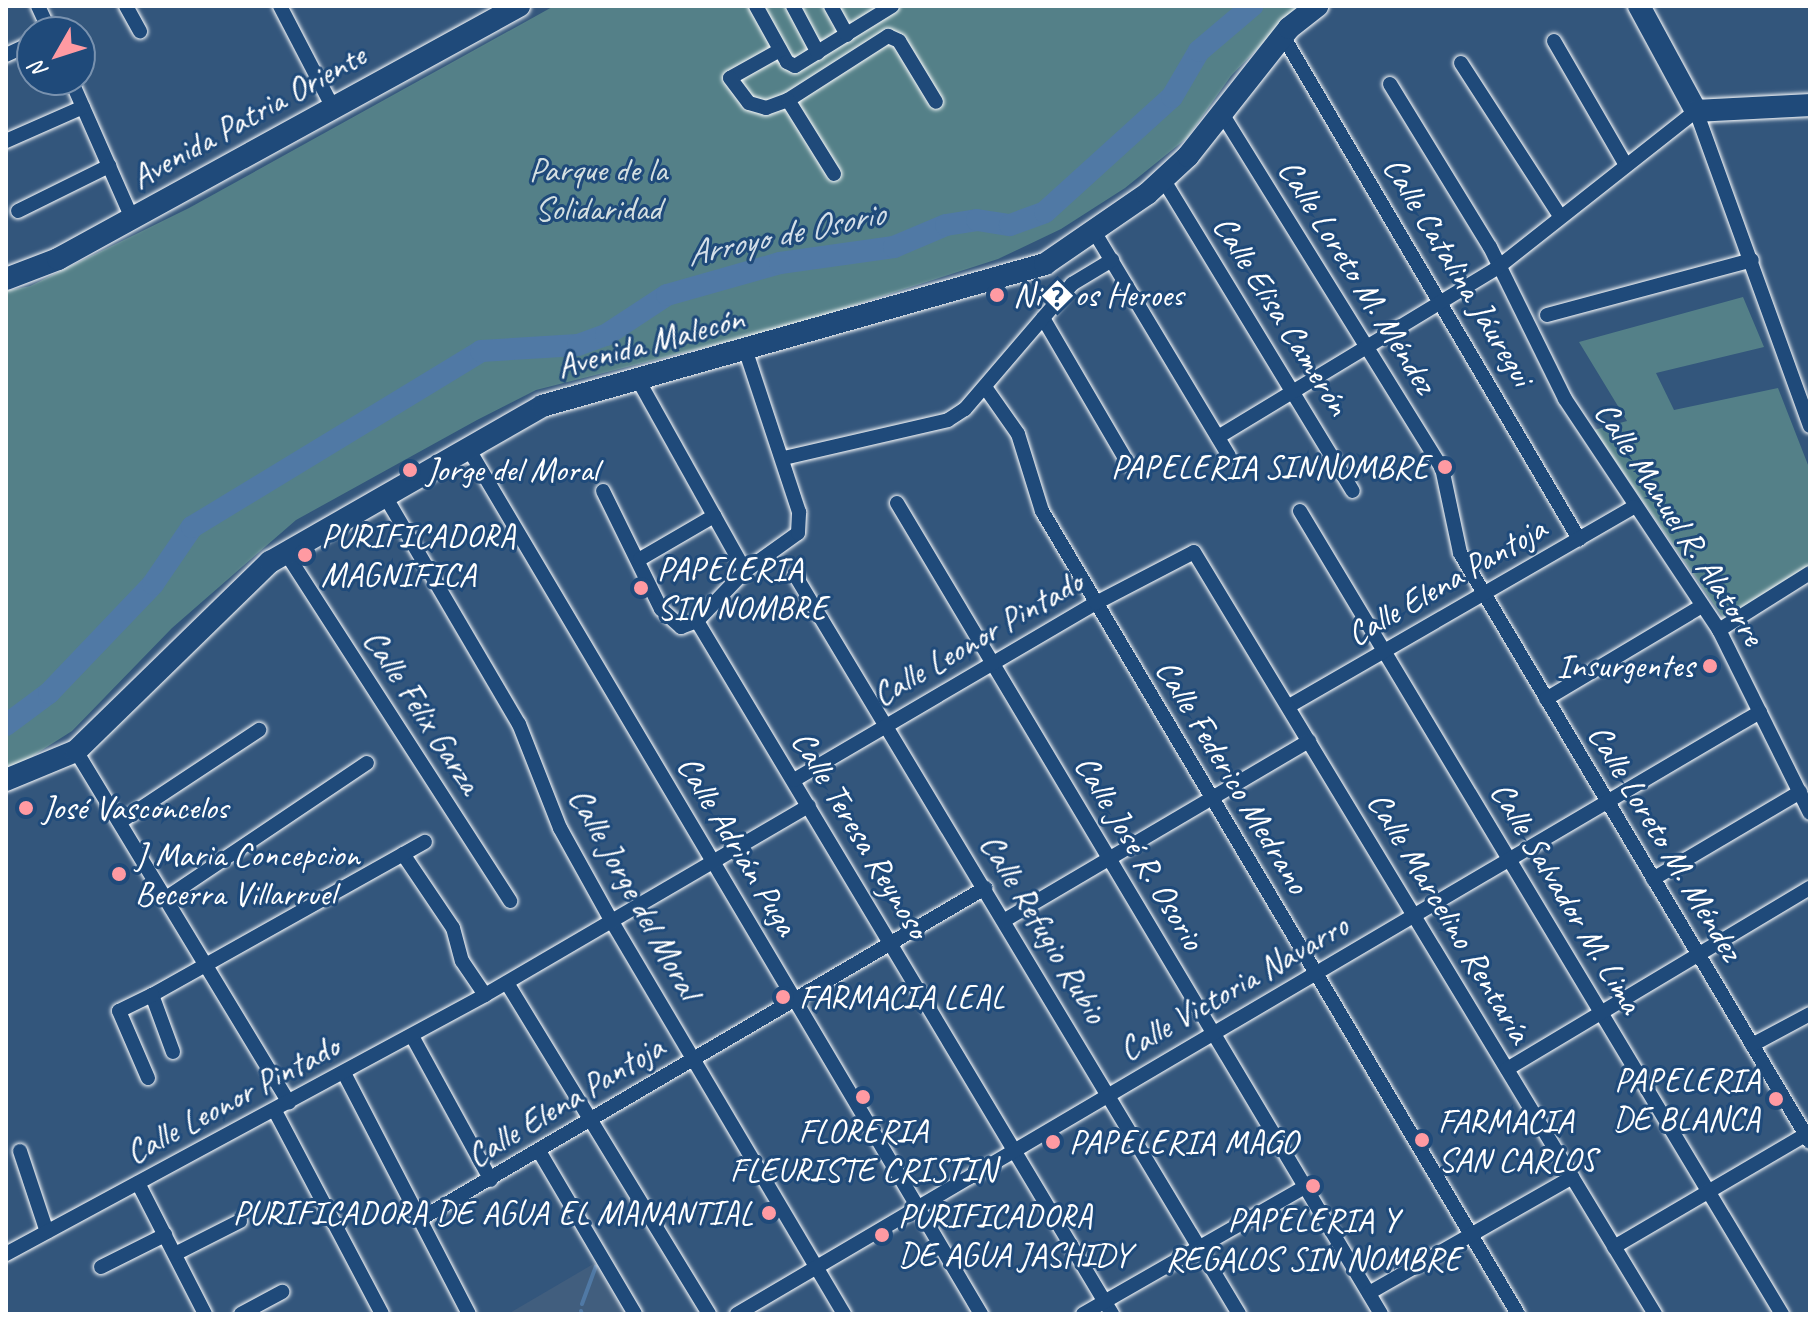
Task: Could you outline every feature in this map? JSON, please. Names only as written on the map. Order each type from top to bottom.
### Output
[{"type":"street","points":[[126,6],[140,31]]},
{"type":"street","points":[[280,6],[333,108]]},
{"type":"street","name":"Avenida Patria Oriente","points":[[6,279],[58,259],[519,6]]},
{"type":"street","points":[[756,6],[780,50],[795,66],[847,35],[870,13],[892,6]]},
{"type":"street","points":[[793,6],[818,53]]},
{"type":"street","points":[[831,6],[847,35]]},
{"type":"street","name":"Avenida Malecón","points":[[6,780],[76,751],[270,562],[542,406],[636,376],[746,352],[1045,264],[1095,233],[1163,179],[1283,36],[1317,6]]},
{"type":"street","points":[[1639,6],[1696,111],[1810,426]]},
{"type":"street","points":[[780,50],[730,78],[742,97],[759,107],[788,100],[888,36],[899,41],[936,102]]},
{"type":"street","name":"Calle Catalina Jáuregui","points":[[1283,36],[1442,300],[1579,539]]},
{"type":"street","points":[[1554,41],[1626,165]]},
{"type":"street","points":[[1461,63],[1560,216]]},
{"type":"street","name":"Calle Manuel R. Alatorre","points":[[1390,84],[1490,247],[1497,268],[1565,399],[1634,507],[1719,630],[1806,804]]},
{"type":"street","points":[[78,96],[132,218]]},
{"type":"street","points":[[788,100],[834,174]]},
{"type":"street","points":[[1218,437],[1497,268],[1696,111],[1810,105]]},
{"type":"street","points":[[6,141],[83,107]]},
{"type":"street","name":"Calle Loreto M. Méndez","points":[[1221,112],[1442,468],[1460,553],[1809,1136]]},
{"type":"street","points":[[18,211],[109,166]]},
{"type":"street","name":"Calle Elisa Camerón","points":[[1163,179],[1351,486]]},
{"type":"street","points":[[1095,233],[1229,456]]},
{"type":"street","points":[[784,458],[948,420],[985,387],[1072,284],[1112,260]]},
{"type":"street","points":[[1547,315],[1752,260]]},
{"type":"street","points":[[1043,318],[1129,465]]},
{"type":"street","points":[[603,491],[673,624],[687,627],[697,621],[745,571],[798,533],[802,523],[784,458],[746,352]]},
{"type":"street","points":[[636,376],[745,571]]},
{"type":"street","name":"Calle Federico Medrano","points":[[985,387],[1018,434],[1042,511],[1518,1314]]},
{"type":"street","name":"Calle Adrián Puga","points":[[468,448],[981,1314]]},
{"type":"street","name":"Calle Jorge del Moral","points":[[385,496],[519,724],[560,828],[611,920],[844,1314]]},
{"type":"street","name":"Calle José R. Osorio","points":[[897,503],[1381,1314]]},
{"type":"street","name":"Calle Elena Pantoja","points":[[1289,706],[1634,507]]},
{"type":"street","name":"Calle Salvador M. Lima","points":[[1300,511],[1782,1314]]},
{"type":"street","points":[[640,559],[714,516]]},
{"type":"street","name":"Calle Leonor Pintado","points":[[794,780],[1096,603],[1194,552]]},
{"type":"street","name":"Calle Marcelino Rentaría","points":[[1194,552],[1655,1314]]},
{"type":"street","name":"Calle Félix Garza","points":[[286,553],[510,901]]},
{"type":"street","points":[[1719,630],[1810,573]]},
{"type":"street","name":"Calle Refugio Rubio","points":[[795,575],[888,724],[1239,1314]]},
{"type":"street","points":[[1546,699],[1702,606]]},
{"type":"street","name":"Calle Teresa Reynoso","points":[[697,621],[1108,1308]]},
{"type":"street","name":"Calle Victoria Navarro","points":[[737,1314],[1760,712]]},
{"type":"street","points":[[120,822],[259,730]]},
{"type":"street","points":[[1005,920],[1309,741]]},
{"type":"street","points":[[76,751],[166,898],[203,966],[289,1103]]},
{"type":"street","points":[[166,898],[367,763]]},
{"type":"street","points":[[1653,879],[1806,804]]},
{"type":"street","name":"Calle Leonor Pintado","points":[[6,1254],[507,983],[809,806]]},
{"type":"street","points":[[148,1078],[119,1011],[425,842]]},
{"type":"street","points":[[403,854],[453,928],[462,961],[485,995]]},
{"type":"street","name":"Calle Elena Pantoja","points":[[422,1218],[985,888]]},
{"type":"street","points":[[1507,1069],[1810,888]]},
{"type":"street","points":[[507,983],[709,1314]]},
{"type":"street","points":[[152,995],[173,1052]]},
{"type":"street","points":[[1752,1045],[1810,1014]]},
{"type":"street","points":[[412,1036],[491,1180]]},
{"type":"street","points":[[344,1073],[470,1312]]},
{"type":"street","points":[[275,1111],[382,1314]]},
{"type":"street","points":[[1614,1247],[1809,1136]]},
{"type":"street","points":[[20,1151],[47,1232]]},
{"type":"street","points":[[539,1151],[635,1314]]},
{"type":"street","points":[[1369,1293],[1572,1177]]},
{"type":"street","points":[[138,1183],[203,1310],[187,1314]]},
{"type":"street","points":[[1083,1314],[1108,1308],[1200,1248],[1305,1187]]},
{"type":"street","points":[[175,1254],[240,1221]]},
{"type":"street","points":[[101,1267],[165,1235]]},
{"type":"street","points":[[241,1314],[282,1292]]},
{"type":"shaded area","points":[[595,1263],[624,1314],[508,1314]]},
{"type":"green space","name":"Parque de la Solidaridad","points":[[554,6],[1299,6],[1231,76],[1187,138],[1125,188],[1061,229],[998,259],[790,326],[536,390],[477,420],[296,520],[172,628],[72,731],[6,773],[6,291],[30,286],[189,208]]},
{"type":"green space","points":[[1743,297],[1764,347],[1656,373],[1674,410],[1778,388],[1810,470],[1810,566],[1724,619],[1594,430],[1627,421],[1579,342]]},
{"type":"waterway","name":"Arroyo de Osorio","points":[[6,725],[49,693],[153,584],[192,527],[481,351],[578,345],[606,335],[667,295],[780,263],[894,247],[946,225],[977,220],[1010,225],[1045,212],[1172,97],[1199,51],[1252,6]]},
{"type":"waterway","points":[[582,1304],[596,1266]]},
{"type":"place","name":"Ni�os Heroes","points":[[997,295]]},
{"type":"place","name":"PAPELERIA SINNOMBRE","points":[[1445,467]]},
{"type":"place","name":"Jorge del Moral","points":[[410,470]]},
{"type":"place","name":"PURIFICADORA MAGNIFICA","points":[[305,555]]},
{"type":"place","name":"PAPELERIA SIN NOMBRE","points":[[641,588]]},
{"type":"place","name":"Insurgentes","points":[[1710,666]]},
{"type":"place","name":"José Vasconcelos","points":[[26,808]]},
{"type":"place","name":"J Maria Concepcion Becerra Villarruel","points":[[119,874]]},
{"type":"place","name":"FARMACIA LEAL","points":[[783,997]]},
{"type":"place","name":"FLORERIA FLEURISTE CRISTIN","points":[[863,1097]]},
{"type":"place","name":"PAPELERIA DE BLANCA","points":[[1776,1099]]},
{"type":"place","name":"FARMACIA SAN CARLOS","points":[[1422,1140]]},
{"type":"place","name":"PAPELERIA MAGO","points":[[1053,1142]]},
{"type":"place","name":"PAPELERIA Y REGALOS SIN NOMBRE","points":[[1313,1186]]},
{"type":"place","name":"PURIFICADORA DE AGUA EL MANANTIAL","points":[[769,1213]]},
{"type":"place","name":"PURIFICADORA DE AGUA JASHIDY","points":[[882,1235]]}]
